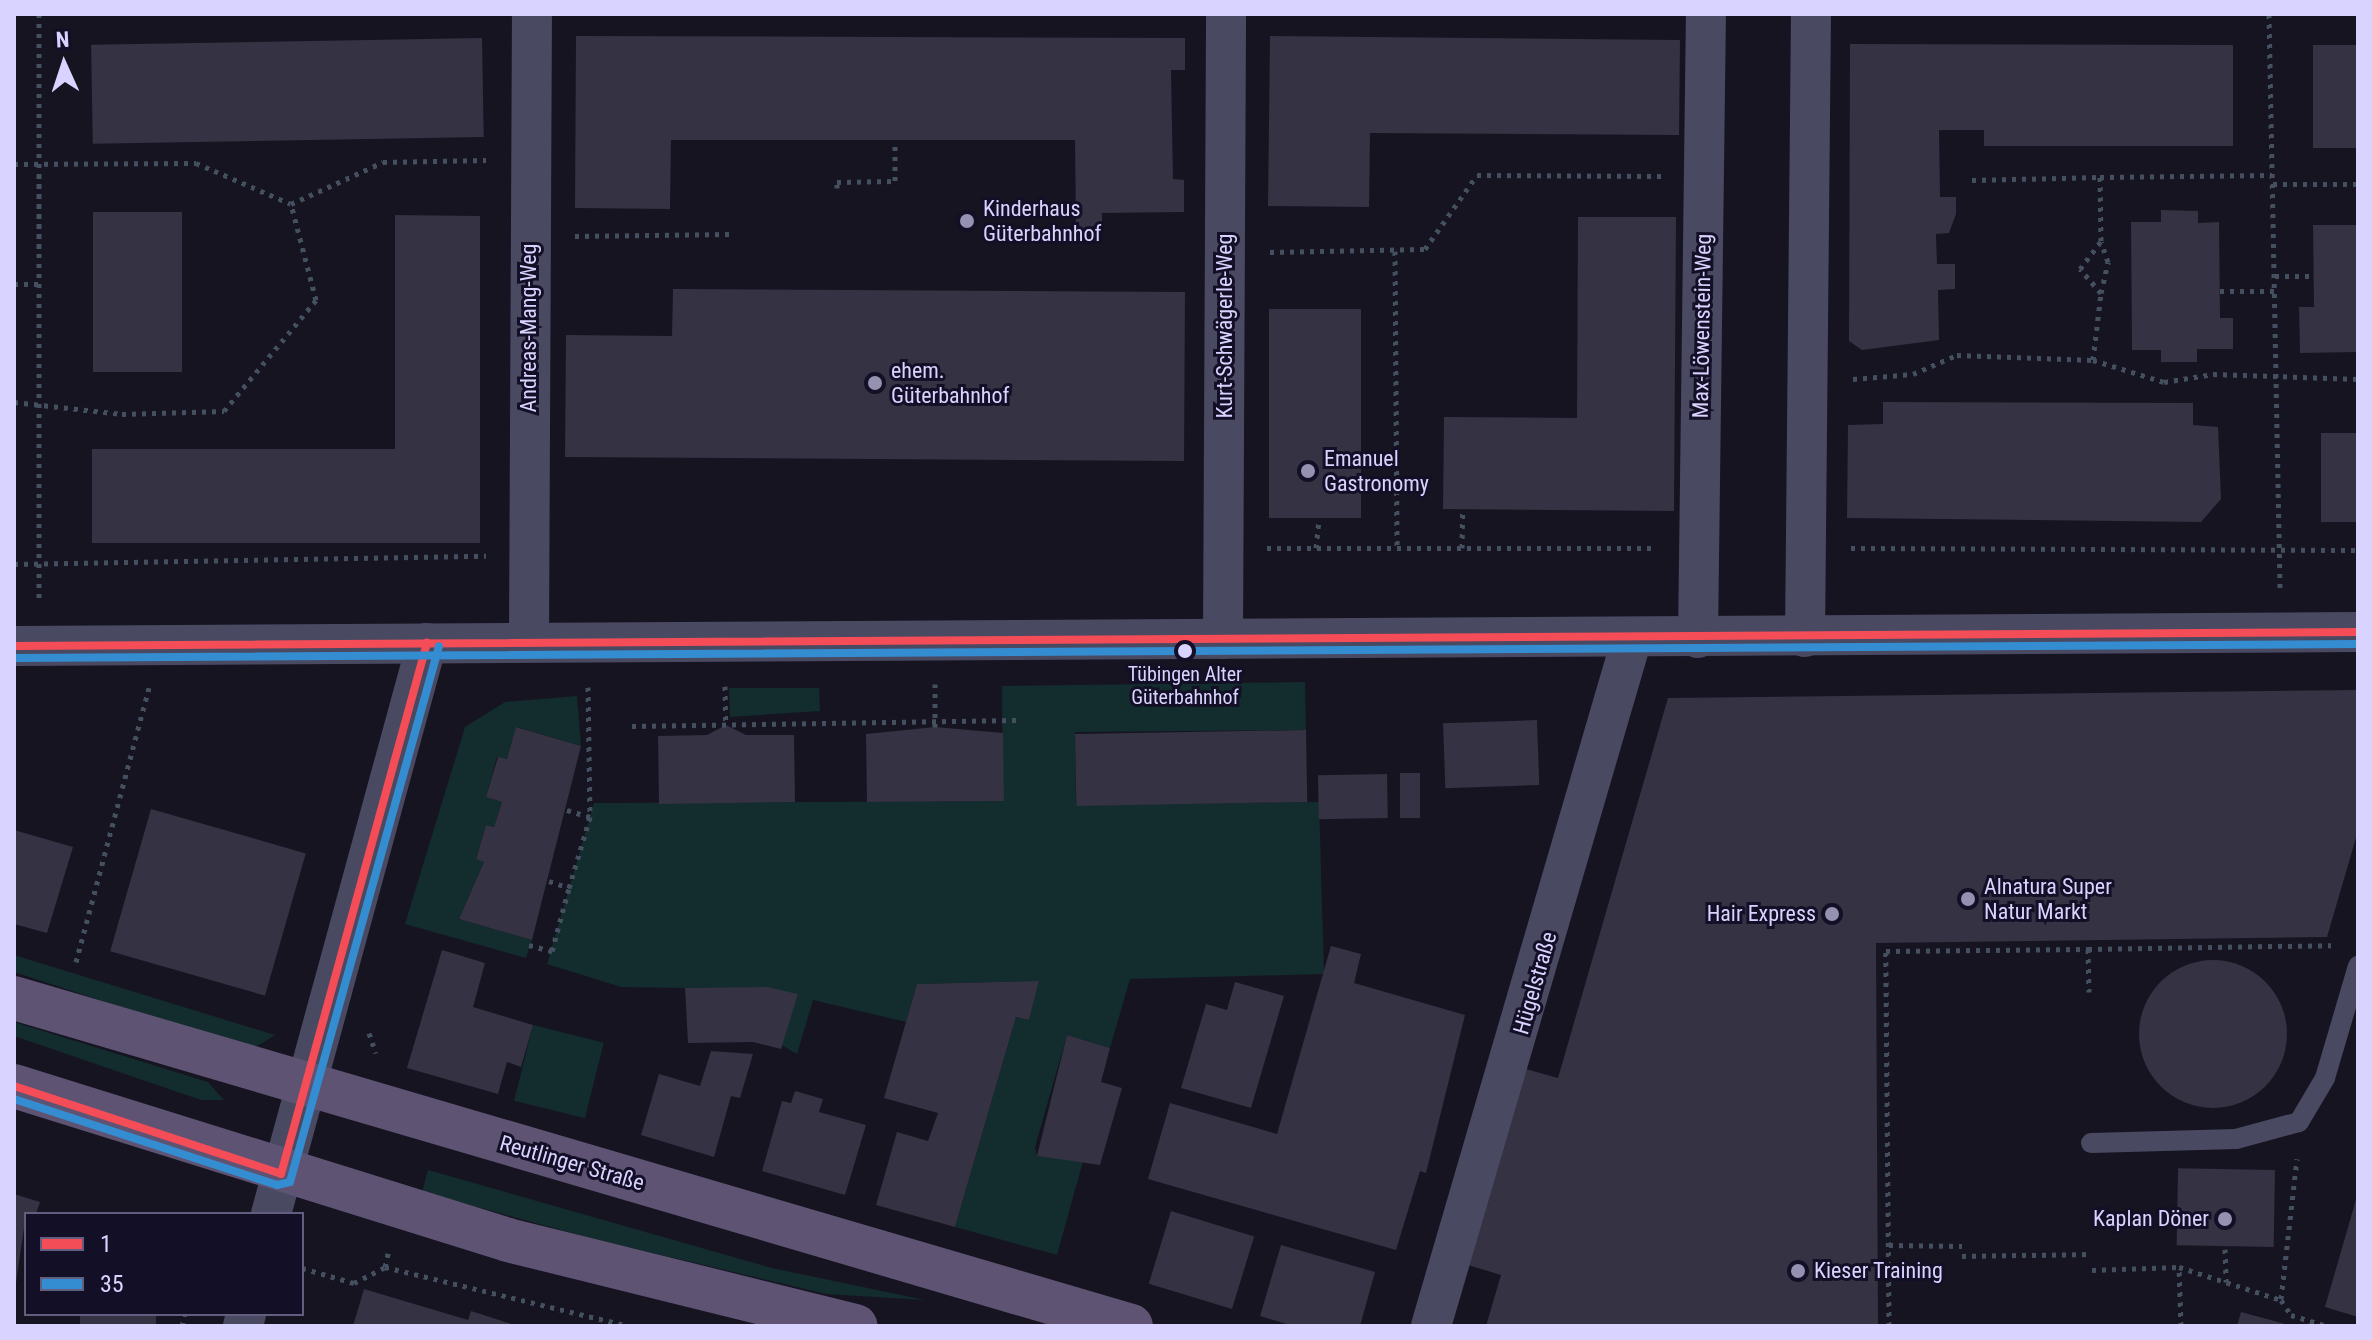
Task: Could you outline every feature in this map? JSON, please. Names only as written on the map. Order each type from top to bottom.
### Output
[{"type":"main road","name":"Reutlinger Straße","points":[[14,998],[1131,1326]]},
{"type":"main road","points":[[14,1086],[276,1194],[856,1326]]},
{"type":"street","name":"Andreas-Mang-Weg","points":[[529,642],[527,555],[532,14]]},
{"type":"street","name":"Kurt-Schwägerle-Weg","points":[[1223,639],[1226,14]]},
{"type":"street","name":"Max-Löwenstein-Weg","points":[[1698,638],[1706,14]]},
{"type":"street","points":[[1805,637],[1811,14]]},
{"type":"street","points":[[27,646],[2358,632]]},
{"type":"street","name":"Hügelstraße","points":[[1431,1326],[1632,638]]},
{"type":"street","points":[[276,1194],[427,643]]},
{"type":"lane","points":[[2091,1143],[2236,1139],[2299,1122],[2325,1078],[2358,966]]},
{"type":"path","points":[[27,646],[40,564],[39,14]]},
{"type":"path","points":[[2269,14],[2281,632]]},
{"type":"path","points":[[837,188],[837,182],[895,181],[895,141]]},
{"type":"path","points":[[14,164],[196,163],[291,204],[383,162],[531,158]]},
{"type":"path","points":[[1225,252],[1425,249],[1477,175],[1703,177]]},
{"type":"path","points":[[1972,180],[2272,175]]},
{"type":"path","points":[[2093,360],[2108,262],[2101,241],[2100,177]]},
{"type":"path","points":[[2273,184],[2358,184]]},
{"type":"path","points":[[14,402],[39,402],[122,414],[224,411],[316,300],[291,204]]},
{"type":"path","points":[[530,236],[731,234]]},
{"type":"path","points":[[2101,241],[2080,269],[2101,293]]},
{"type":"path","points":[[1395,251],[1397,548]]},
{"type":"path","points":[[2274,276],[2314,276]]},
{"type":"path","points":[[14,284],[39,284]]},
{"type":"path","points":[[2220,291],[2275,291]]},
{"type":"path","points":[[1808,383],[1913,374],[1957,355],[2093,360],[2164,382],[2213,374],[2276,380],[2358,379]]},
{"type":"path","points":[[1462,548],[1463,509]]},
{"type":"path","points":[[1316,548],[1319,519]]},
{"type":"path","points":[[14,564],[527,555]]},
{"type":"path","points":[[529,945],[552,951],[590,817],[587,642]]},
{"type":"path","points":[[76,962],[161,644]]},
{"type":"path","points":[[632,726],[1017,720]]},
{"type":"path","points":[[563,809],[590,817]]},
{"type":"path","points":[[549,881],[569,888]]},
{"type":"path","points":[[2081,941],[2089,992]]},
{"type":"path","points":[[2033,942],[2033,950]]},
{"type":"path","points":[[1876,952],[2342,945]]},
{"type":"path","points":[[1878,1319],[1889,1323],[1886,951]]},
{"type":"path","points":[[1876,986],[1886,986]]},
{"type":"path","points":[[1876,1035],[1887,1034]]},
{"type":"path","points":[[2281,1300],[2299,1122]]},
{"type":"path","points":[[1877,1149],[1888,1149]]},
{"type":"path","points":[[1889,1245],[1962,1246]]},
{"type":"path","points":[[2225,1249],[2226,1282]]},
{"type":"path","points":[[1962,1256],[2092,1254]]},
{"type":"path","points":[[385,1267],[628,1326]]},
{"type":"path","points":[[2092,1270],[2179,1267],[2281,1300],[2291,1315],[2328,1326]]},
{"type":"path","points":[[2179,1267],[2181,1326]]},
{"type":"green space","points":[[1305,682],[1306,730],[1075,732],[1076,805],[1319,802],[1324,974],[1130,979],[1110,1048],[1067,1035],[1035,1147],[1037,1156],[1083,1161],[1057,1255],[955,1227],[1016,1017],[1029,1020],[1039,981],[917,984],[906,1022],[813,1000],[797,1054],[685,988],[621,987],[547,964],[594,803],[1003,801],[1002,686]]},
{"type":"green space","points":[[729,688],[819,688],[820,711],[730,717]]},
{"type":"green space","points":[[577,696],[581,746],[517,727],[507,759],[497,757],[486,797],[502,802],[494,827],[486,825],[476,858],[484,862],[459,919],[532,940],[526,958],[405,924],[465,727],[505,702]]},
{"type":"green space","points":[[14,955],[275,1035],[254,1048],[197,1032],[14,972]]},
{"type":"green space","points":[[14,1022],[208,1082],[224,1100],[201,1100],[14,1036]]},
{"type":"green space","points":[[533,1025],[604,1043],[585,1118],[514,1101]]},
{"type":"green space","points":[[428,1170],[772,1268],[925,1300],[826,1294],[590,1238],[422,1192]]},
{"type":"building","points":[[576,36],[1185,38],[1185,70],[1171,70],[1173,179],[1184,180],[1184,212],[1102,213],[1102,230],[1076,230],[1075,140],[671,140],[670,209],[575,208]]},
{"type":"building","points":[[1270,36],[1680,40],[1679,135],[1370,133],[1369,207],[1268,206]]},
{"type":"building","points":[[482,38],[484,137],[93,144],[91,45]]},
{"type":"building","points":[[1850,44],[2233,45],[2233,146],[1984,146],[1984,130],[1939,130],[1940,197],[1956,197],[1956,214],[1949,233],[1936,234],[1937,264],[1955,264],[1955,289],[1938,290],[1939,340],[1862,350],[1849,341]]},
{"type":"building","points":[[2313,45],[2358,45],[2358,148],[2313,148]]},
{"type":"building","points":[[2161,210],[2198,211],[2198,223],[2219,222],[2220,318],[2233,318],[2233,349],[2197,349],[2197,362],[2161,362],[2161,350],[2132,350],[2131,222],[2161,222]]},
{"type":"building","points":[[93,212],[182,212],[182,372],[93,372]]},
{"type":"building","points":[[395,215],[480,216],[480,543],[92,543],[92,449],[395,449]]},
{"type":"building","points":[[1578,217],[1676,217],[1674,511],[1443,509],[1444,417],[1577,418]]},
{"type":"building","points":[[2313,225],[2358,225],[2358,352],[2300,353],[2299,307],[2314,307]]},
{"type":"building","name":"ehem. Güterbahnhof","points":[[673,289],[1185,292],[1184,461],[565,457],[566,335],[672,336]]},
{"type":"building","points":[[1269,309],[1361,309],[1361,518],[1269,518]]},
{"type":"building","points":[[1883,402],[2193,403],[2193,425],[2218,427],[2221,499],[2201,522],[1847,518],[1848,425],[1883,424]]},
{"type":"building","points":[[2321,433],[2358,433],[2358,522],[2321,522]]},
{"type":"building","points":[[2358,690],[2358,831],[2327,937],[1876,943],[1878,1326],[1486,1326],[1501,1275],[1468,1265],[1526,1069],[1558,1078],[1668,698]]},
{"type":"building","points":[[1537,720],[1539,785],[1445,788],[1443,723]]},
{"type":"building","points":[[726,725],[746,735],[794,735],[795,802],[659,804],[658,736],[707,735]]},
{"type":"building","points":[[516,727],[581,746],[532,940],[459,919],[484,862],[476,859],[486,825],[494,827],[502,802],[486,797],[498,757],[507,759]]},
{"type":"building","points":[[935,727],[1003,733],[1004,801],[867,802],[866,734]]},
{"type":"building","points":[[1306,730],[1307,802],[1076,806],[1075,734]]},
{"type":"building","points":[[1400,773],[1420,773],[1420,818],[1400,818]]},
{"type":"building","points":[[1387,774],[1388,818],[1319,819],[1318,775]]},
{"type":"building","points":[[151,809],[306,853],[265,996],[110,951]]},
{"type":"building","points":[[14,830],[73,847],[47,933],[14,924]]},
{"type":"building","points":[[1331,946],[1361,954],[1354,983],[1465,1015],[1426,1173],[1420,1171],[1396,1250],[1148,1179],[1170,1103],[1277,1134]]},
{"type":"building","points":[[442,950],[485,963],[473,1007],[533,1025],[521,1067],[507,1062],[498,1094],[407,1068]]},
{"type":"building","points":[[2213,960],[2241,966],[2265,982],[2281,1006],[2287,1034],[2281,1062],[2265,1086],[2241,1102],[2213,1108],[2185,1102],[2161,1086],[2145,1062],[2139,1034],[2145,1006],[2161,982],[2185,966]]},
{"type":"building","points":[[1039,981],[1029,1020],[1016,1017],[955,1227],[876,1205],[897,1132],[928,1141],[938,1113],[884,1098],[917,984]]},
{"type":"building","points":[[1235,982],[1284,996],[1251,1108],[1181,1088],[1206,1004],[1227,1010]]},
{"type":"building","points":[[767,987],[798,994],[781,1049],[753,1042],[688,1043],[685,988]]},
{"type":"building","points":[[1067,1035],[1110,1048],[1101,1082],[1122,1088],[1100,1165],[1037,1156]]},
{"type":"building","points":[[711,1051],[753,1054],[740,1098],[731,1096],[714,1157],[641,1135],[659,1074],[700,1086]]},
{"type":"building","points":[[795,1091],[823,1099],[819,1112],[866,1125],[845,1195],[762,1171],[782,1101],[791,1103]]},
{"type":"building","name":"Kaplan Döner","points":[[2178,1168],[2275,1170],[2274,1247],[2177,1245]]},
{"type":"building","points":[[14,1194],[40,1202],[37,1212],[24,1212],[15,1290]]},
{"type":"building","points":[[2358,1196],[2358,1317],[2325,1307]]},
{"type":"building","points":[[1171,1211],[1254,1236],[1232,1309],[1149,1284]]},
{"type":"building","points":[[1281,1245],[1375,1272],[1360,1326],[1293,1326],[1260,1316]]},
{"type":"building","points":[[364,1289],[468,1320],[471,1311],[518,1326],[353,1326]]},
{"type":"building","points":[[2241,1312],[2289,1325],[2289,1326],[2237,1326]]},
{"type":"building","points":[[80,1316],[156,1316],[156,1326],[80,1326]]},
{"type":"transit line","name":"1","points":[[14,646],[2358,632]]},
{"type":"transit line","name":"1","points":[[281,1174],[427,643]]},
{"type":"transit line","name":"35","points":[[14,658],[2358,644]]},
{"type":"transit line","name":"35","points":[[14,1099],[277,1185],[290,1182],[439,646]]},
{"type":"transit line","name":"1","points":[[14,1086],[281,1174]]},
{"type":"place","name":"Kinderhaus Güterbahnhof","points":[[967,221]]},
{"type":"place","name":"ehem. Güterbahnhof","points":[[875,383]]},
{"type":"place","name":"Emanuel Gastronomy","points":[[1308,471]]},
{"type":"place","name":"Tübingen Alter Güterbahnhof","points":[[1185,651]]},
{"type":"place","name":"Alnatura Super Natur Markt","points":[[1968,899]]},
{"type":"place","name":"Hair Express","points":[[1832,914]]},
{"type":"place","name":"Kaplan Döner","points":[[2225,1219]]},
{"type":"place","name":"Kieser Training","points":[[1798,1271]]}]
